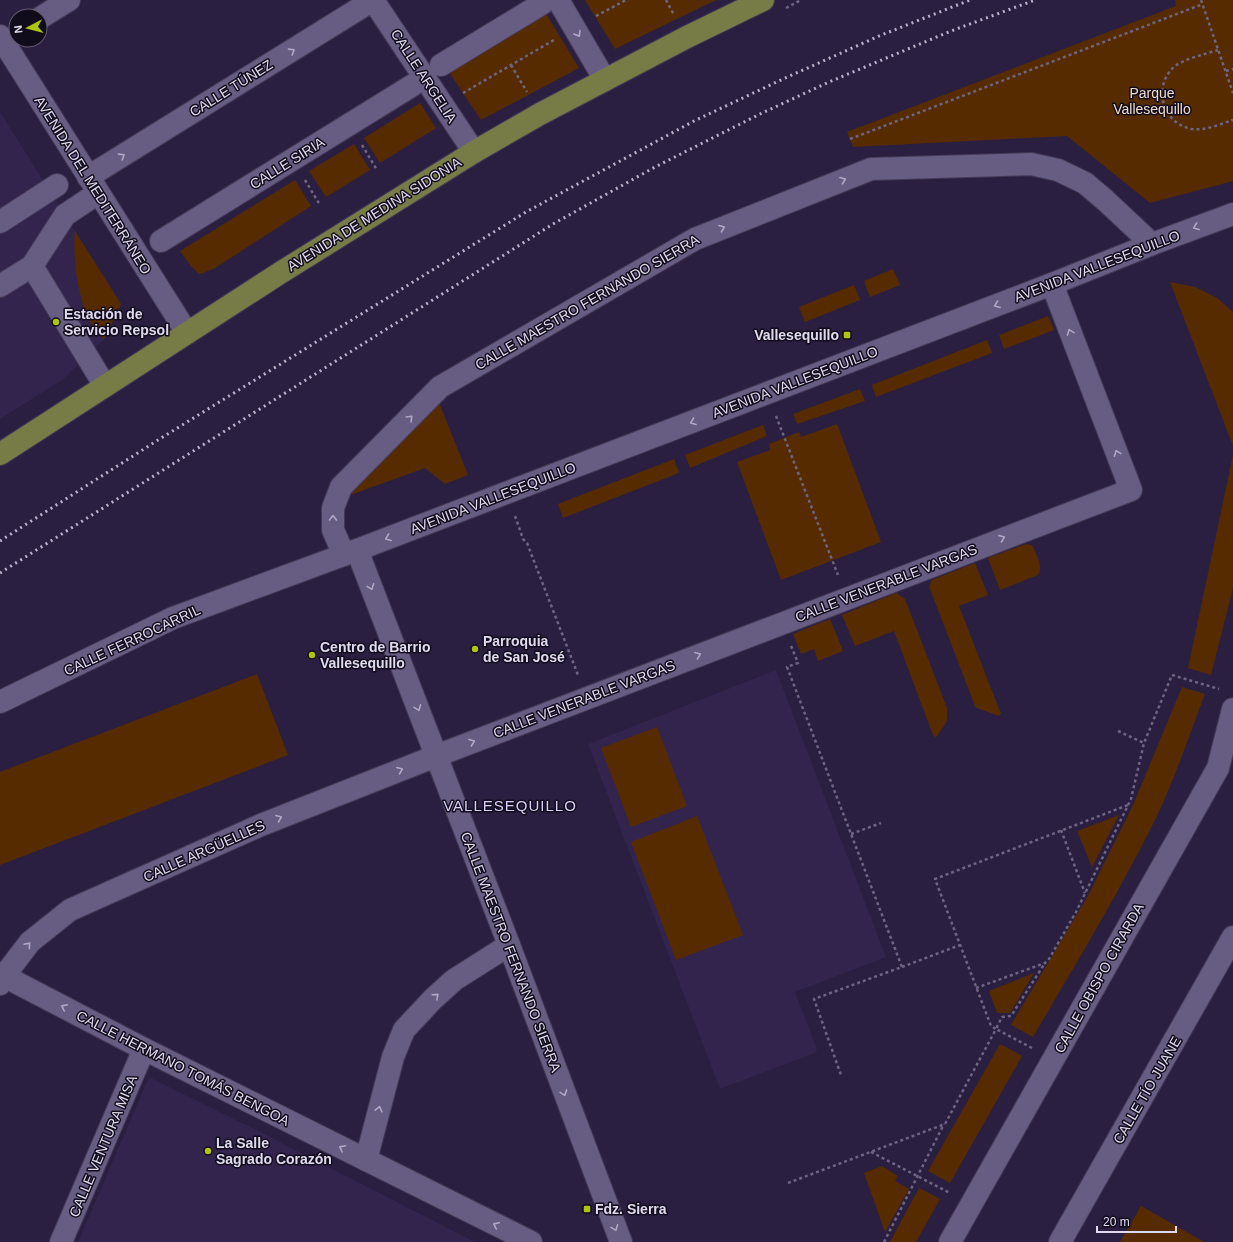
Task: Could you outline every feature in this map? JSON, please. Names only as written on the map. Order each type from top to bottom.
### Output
[{"type":"main road","name":"AVENIDA DE MEDINA SIDONIA","points":[[0,454],[280,273],[474,152],[540,114],[762,0]]},
{"type":"street","points":[[48,13],[68,0]]},
{"type":"street","name":"CALLE ARGELIA","points":[[373,0],[474,152]]},
{"type":"street","name":"CALLE TÚNEZ","points":[[32,266],[65,215],[93,185],[373,0]]},
{"type":"street","points":[[440,65],[551,1],[605,80]]},
{"type":"street","name":"AVENIDA DEL MEDITERRÁNEO","points":[[6,37],[93,185],[187,333]]},
{"type":"street","name":"CALLE SIRIA","points":[[162,241],[413,85]]},
{"type":"street","name":"CALLE MAESTRO FERNANDO SIERRA","points":[[621,1242],[436,756],[350,553],[333,530],[333,508],[341,486],[440,387],[694,239],[871,169],[1031,164],[1058,170],[1085,183],[1152,244]]},
{"type":"street","points":[[0,222],[57,185]]},
{"type":"street","name":"AVENIDA VALLESEQUILLO","points":[[350,553],[1233,214]]},
{"type":"street","points":[[0,286],[32,266],[105,386]]},
{"type":"street","name":"CALLE VENERABLE VARGAS","points":[[436,756],[1131,490],[1052,284]]},
{"type":"street","name":"CALLE FERROCARRIL","points":[[0,702],[173,618],[350,553]]},
{"type":"street","name":"CALLE OBISPO CIRARDA","points":[[950,1242],[1218,768],[1233,709]]},
{"type":"street","name":"CALLE ARGÜELLES","points":[[1,978],[30,942],[70,910],[261,825],[436,756]]},
{"type":"street","name":"CALLE TÍO JUANE","points":[[1060,1242],[1233,938]]},
{"type":"street","points":[[366,1160],[393,1057],[404,1030],[432,999],[454,980],[509,945]]},
{"type":"street","name":"CALLE HERMANO TOMÁS BENGOA","points":[[1,978],[531,1242]]},
{"type":"street","name":"CALLE VENTURA MISA","points":[[61,1242],[144,1049]]},
{"type":"path","points":[[592,18],[626,0]]},
{"type":"path","points":[[666,0],[675,17]]},
{"type":"path","points":[[1201,0],[1233,93]]},
{"type":"path","points":[[850,139],[1202,4]]},
{"type":"path","points":[[460,95],[556,38]]},
{"type":"path","points":[[1218,50],[1171,68],[1165,79],[1162,92],[1164,106],[1170,117],[1180,125],[1192,129],[1206,129],[1233,120]]},
{"type":"path","points":[[511,65],[527,92]]},
{"type":"path","points":[[1226,71],[1233,69]]},
{"type":"path","points":[[778,420],[847,598]]},
{"type":"path","points":[[519,527],[523,538],[527,543],[587,698]]},
{"type":"path","points":[[782,623],[798,663],[787,667],[902,967]]},
{"type":"path","points":[[884,1242],[919,1177],[944,1124],[1002,1017],[1011,1016],[1053,952],[1076,912],[1131,799],[1144,743],[1172,675],[1208,686]]},
{"type":"path","points":[[1118,731],[1144,743]]},
{"type":"path","points":[[1028,1046],[991,1026],[935,879],[1128,804]]},
{"type":"path","points":[[851,834],[881,823]]},
{"type":"path","points":[[1061,830],[1085,893]]},
{"type":"path","points":[[841,1075],[814,999],[960,945]]},
{"type":"path","points":[[976,988],[1045,963]]},
{"type":"path","points":[[788,1184],[944,1124]]},
{"type":"path","points":[[871,1152],[946,1191]]},
{"type":"shaded area","points":[[0,112],[44,182],[0,211]]},
{"type":"shaded area","name":"Estación de Servicio Repsol","points":[[54,198],[121,304],[104,339],[62,380],[0,419],[0,233]]},
{"type":"shaded area","points":[[776,670],[886,957],[795,992],[817,1049],[815,1053],[720,1089],[588,744]]},
{"type":"shaded area","name":"La Salle Sagrado Corazón","points":[[149,1077],[268,1136],[475,1242],[78,1242]]},
{"type":"green space","points":[[585,0],[716,0],[615,49]]},
{"type":"green space","name":"Parque Vallesequillo","points":[[1175,0],[1233,0],[1233,181],[1150,203],[1067,136],[853,147],[847,132],[1176,6]]},
{"type":"green space","points":[[542,7],[579,68],[481,120],[445,66]]},
{"type":"green space","points":[[420,103],[436,128],[380,163],[364,138]]},
{"type":"green space","points":[[354,144],[370,170],[326,197],[309,171]]},
{"type":"green space","points":[[295,180],[311,206],[215,268],[199,274],[180,251]]},
{"type":"green space","points":[[75,231],[121,304],[104,339],[95,330],[88,318],[83,304],[76,273],[74,243]]},
{"type":"green space","points":[[893,269],[900,285],[870,297],[864,281]]},
{"type":"green space","points":[[1170,282],[1195,287],[1217,298],[1233,312],[1233,446]]},
{"type":"green space","points":[[854,285],[860,300],[805,322],[799,307]]},
{"type":"green space","points":[[1048,316],[1054,330],[1004,349],[999,335]]},
{"type":"green space","points":[[987,340],[992,353],[876,397],[872,385]]},
{"type":"green space","points":[[860,389],[865,401],[797,424],[793,414]]},
{"type":"green space","points":[[438,400],[468,475],[445,484],[425,468],[342,498]]},
{"type":"green space","points":[[837,424],[881,542],[781,580],[737,462],[770,450],[769,444],[799,432],[801,437]]},
{"type":"green space","points":[[763,425],[767,436],[690,468],[685,455]]},
{"type":"green space","points":[[1233,455],[1233,588],[1211,675],[1188,668]]},
{"type":"green space","points":[[674,459],[679,473],[563,518],[558,504]]},
{"type":"green space","points":[[1026,544],[1032,545],[1040,564],[1040,572],[1038,575],[1000,590],[988,558]]},
{"type":"green space","points":[[975,563],[988,595],[959,606],[1001,713],[999,716],[975,706],[930,589],[932,580]]},
{"type":"green space","points":[[896,593],[905,599],[947,708],[947,721],[935,737],[894,631],[855,646],[842,615]]},
{"type":"green space","points":[[830,619],[843,651],[818,661],[814,649],[801,654],[793,634]]},
{"type":"green space","points":[[257,674],[288,755],[0,865],[0,772]]},
{"type":"green space","points":[[1182,687],[1205,694],[1169,788],[1156,818],[1127,874],[1033,1037],[1011,1025],[1089,894],[1133,805]]},
{"type":"green space","points":[[657,727],[687,806],[631,827],[601,748]]},
{"type":"green space","points":[[1119,815],[1092,867],[1077,831]]},
{"type":"green space","points":[[697,816],[743,935],[676,960],[631,842]]},
{"type":"green space","points":[[1034,973],[1010,1013],[997,1013],[989,991]]},
{"type":"green space","points":[[1000,1044],[1022,1056],[950,1183],[928,1171]]},
{"type":"green space","points":[[882,1166],[898,1176],[895,1181],[909,1189],[885,1232],[864,1173]]},
{"type":"green space","points":[[919,1188],[940,1199],[916,1242],[890,1242]]},
{"type":"green space","points":[[1141,1206],[1204,1242],[1120,1242]]},
{"type":"railway","points":[[0,541],[158,440],[526,212],[694,121],[879,36],[970,0]]},
{"type":"railway","points":[[0,573],[553,224],[655,167],[760,114],[829,82],[951,31],[1035,0]]},
{"type":"place","name":"Estación de Servicio Repsol","points":[[56,322]]},
{"type":"place","name":"Vallesequillo","points":[[847,335]]},
{"type":"place","name":"Parroquia de San José","points":[[475,649]]},
{"type":"place","name":"Centro de Barrio Vallesequillo","points":[[312,655]]},
{"type":"place","name":"La Salle Sagrado Corazón","points":[[208,1151]]},
{"type":"place","name":"Fdz. Sierra","points":[[587,1209]]},
{"type":"district","name":"VALLESEQUILLO","points":[[510,806]]}]
